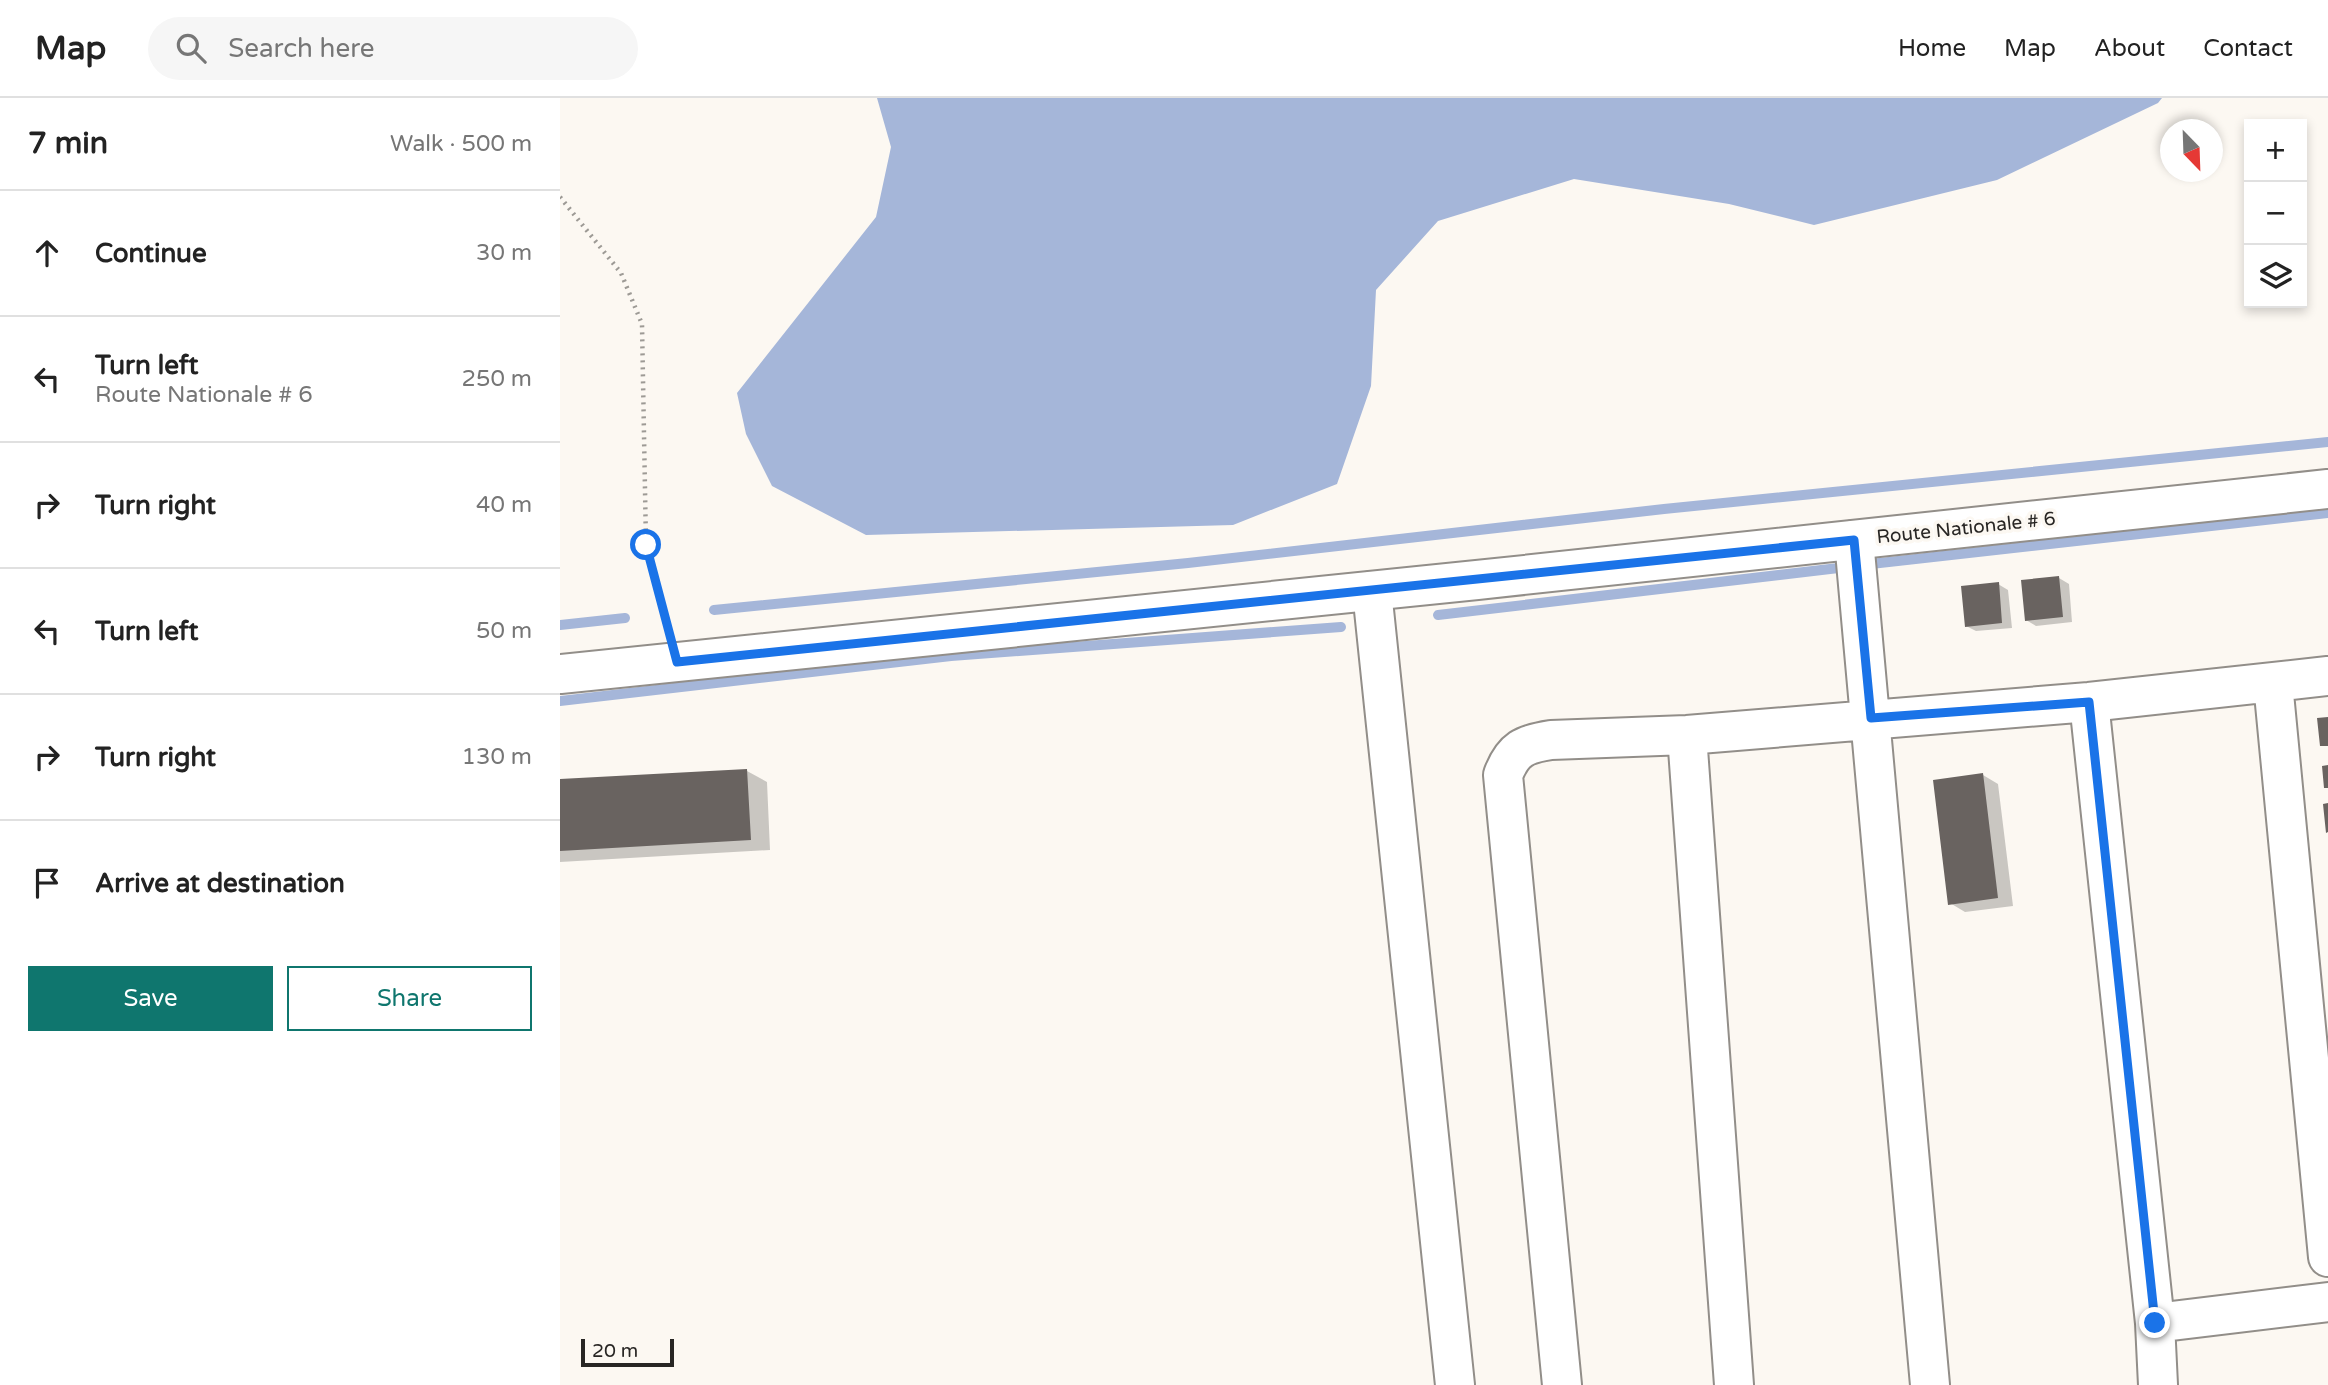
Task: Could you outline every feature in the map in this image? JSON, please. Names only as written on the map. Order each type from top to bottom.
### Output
[{"type":"street","name":"Route Nationale # 6","points":[[560,674],[1372,591],[1854,547],[2328,489]]},
{"type":"street","points":[[1854,547],[1930,1385]]},
{"type":"street","points":[[1372,591],[1455,1385]]},
{"type":"street","points":[[1562,1385],[1503,775],[1509,759],[1519,750],[1534,743],[1550,740],[1687,735],[2089,702],[2328,676]]},
{"type":"street","points":[[2273,683],[2328,1257]]},
{"type":"street","points":[[2089,702],[2155,1323],[2158,1385]]},
{"type":"street","points":[[1687,735],[1734,1385]]},
{"type":"street","points":[[2155,1323],[2328,1302]]},
{"type":"path","points":[[560,197],[621,273],[642,324],[646,545],[677,662]]},
{"type":"water","points":[[877,98],[2162,98],[2158,103],[1997,180],[1814,225],[1729,204],[1574,179],[1438,221],[1376,290],[1371,386],[1337,484],[1233,525],[866,535],[772,486],[746,434],[737,393],[876,217],[891,147]]},
{"type":"building","points":[[2059,576],[2063,617],[2025,621],[2021,580]]},
{"type":"building","points":[[1999,582],[2002,623],[1965,627],[1961,586]]},
{"type":"building","points":[[2328,717],[2328,746],[2320,746],[2317,718]]},
{"type":"building","points":[[2328,765],[2328,788],[2324,788],[2322,766]]},
{"type":"building","points":[[747,769],[751,840],[560,851],[560,779]]},
{"type":"building","points":[[1983,773],[1998,898],[1948,905],[1933,780]]},
{"type":"building","points":[[2328,803],[2328,832],[2326,833],[2323,804]]},
{"type":"waterway","points":[[714,610],[1188,563],[1664,509],[2328,442]]},
{"type":"waterway","points":[[1862,565],[2328,513]]},
{"type":"waterway","points":[[1438,615],[1847,567]]},
{"type":"waterway","points":[[560,625],[625,618]]},
{"type":"waterway","points":[[560,701],[951,656],[1341,627]]},
{"type":"route","points":[[646,545],[677,662],[1854,540],[1871,718],[2089,702],[2155,1323]]}]
